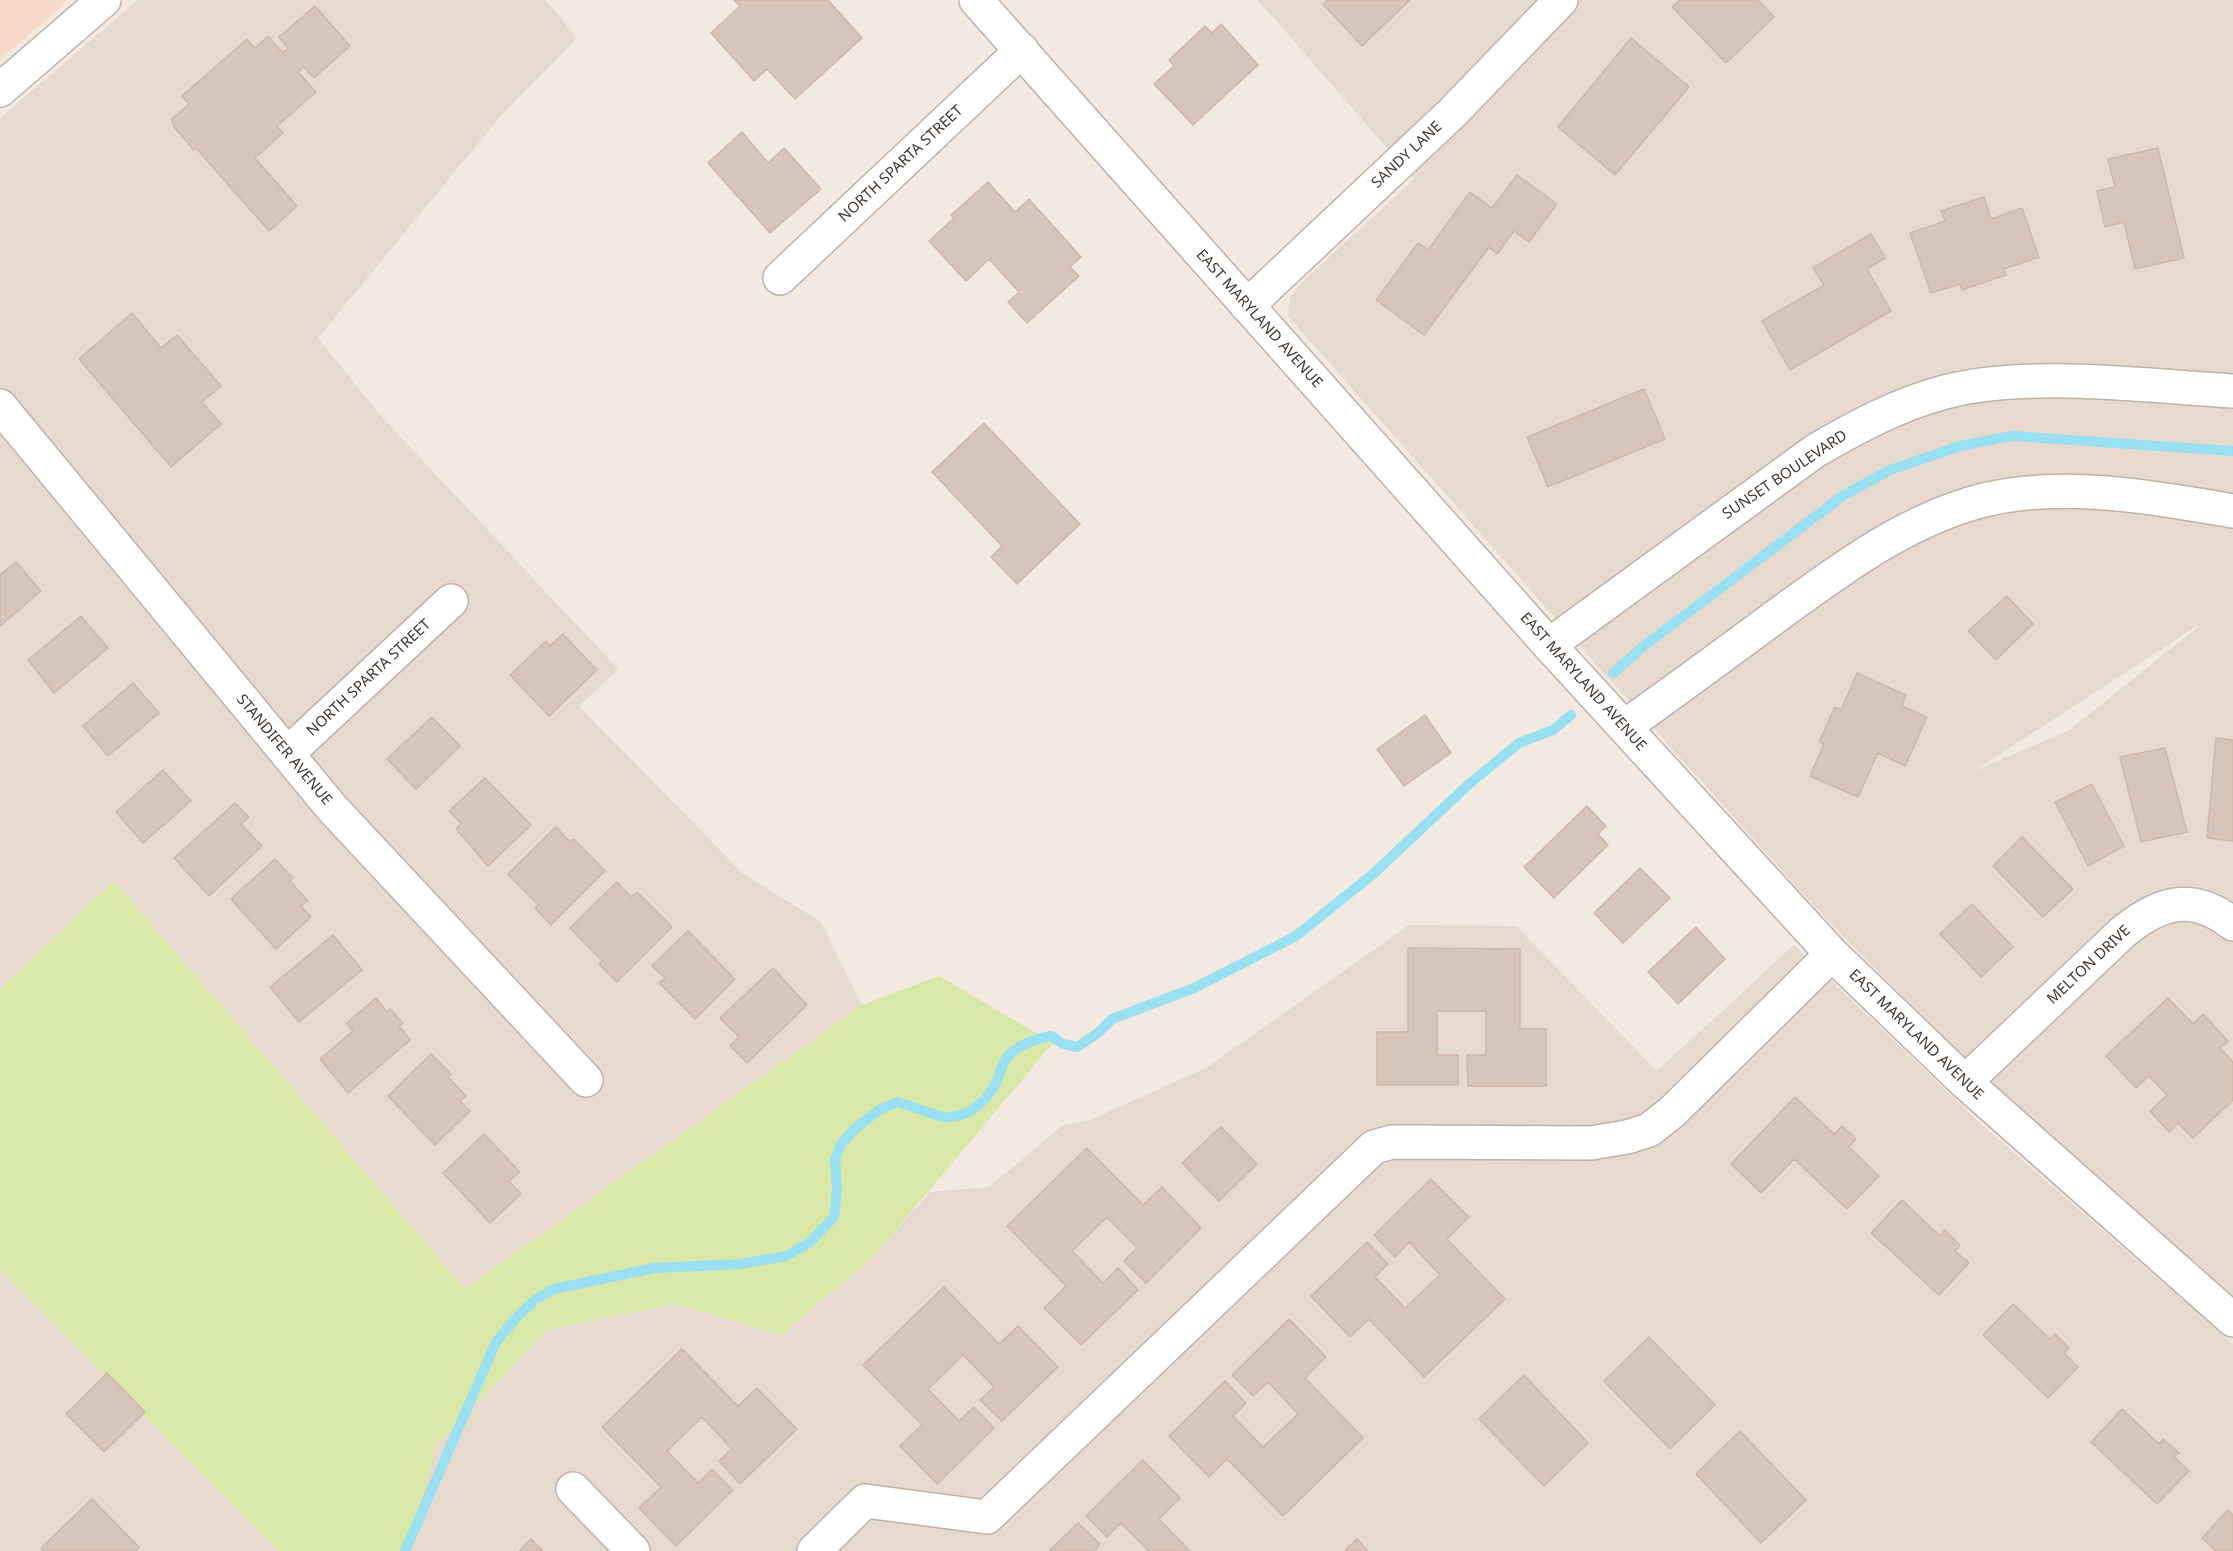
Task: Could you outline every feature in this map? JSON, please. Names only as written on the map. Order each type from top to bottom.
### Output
[{"type":"street","points":[[0,90],[104,0]]},
{"type":"street","name":"EAST MARYLAND AVENUE","points":[[976,0],[1549,645],[1832,954],[1965,1082],[2233,1320]]},
{"type":"street","name":"SANDY LANE","points":[[1247,306],[1452,113],[1561,0]]},
{"type":"street","name":"NORTH SPARTA STREET","points":[[780,278],[1022,50]]},
{"type":"street","name":"SUNSET BOULEVARD","points":[[1549,645],[1815,451],[1850,430],[1915,401],[1997,382],[2081,383],[2233,391]]},
{"type":"street","name":"STANDIFER AVENUE","points":[[0,406],[332,808],[586,1080]]},
{"type":"street","points":[[1624,727],[1860,556],[1918,524],[1960,508],[1996,498],[2065,492],[2127,493],[2233,511]]},
{"type":"street","name":"NORTH SPARTA STREET","points":[[287,754],[451,601]]},
{"type":"street","name":"MELTON DRIVE","points":[[1965,1082],[2123,932],[2152,910],[2181,903],[2195,905],[2208,908],[2233,924]]},
{"type":"street","points":[[814,1551],[866,1501],[987,1516],[1374,1147],[1392,1142],[1591,1143],[1628,1137],[1648,1130],[1672,1112],[1832,954]]},
{"type":"street","points":[[573,1489],[633,1551]]},
{"type":"shaded area","points":[[0,0],[66,0],[56,12],[0,59]]},
{"type":"shaded area","points":[[138,0],[546,0],[577,38],[499,118],[318,338],[381,416],[618,669],[579,706],[742,873],[821,922],[862,1005],[465,1290],[114,881],[0,989],[0,118]]},
{"type":"shaded area","points":[[1258,0],[2233,0],[2233,1298],[2011,1104],[1815,907],[1609,679],[1288,316],[1290,298],[1298,286],[1414,179]],"holes":[[[2198,627],[2068,731],[1974,771]]]},
{"type":"shaded area","points":[[1409,925],[1516,926],[1657,1071],[1794,945],[1982,1125],[2233,1344],[2233,1551],[413,1551],[434,1446],[547,1330],[675,1304],[781,1335],[874,1256],[930,1192],[989,1187],[1063,1125],[1090,1120],[1206,1068]]},
{"type":"shaded area","points":[[0,1269],[279,1551],[0,1551]]},
{"type":"green space","points":[[114,881],[465,1289],[862,1005],[939,976],[1053,1043],[874,1256],[781,1335],[675,1304],[547,1330],[435,1446],[413,1551],[279,1551],[0,1269],[0,989]]},
{"type":"building","points":[[734,0],[828,0],[862,38],[795,99],[767,69],[754,81],[711,33],[740,6]]},
{"type":"building","points":[[1328,0],[1410,0],[1362,46],[1323,4]]},
{"type":"building","points":[[1680,0],[1758,0],[1774,17],[1726,63],[1672,7]]},
{"type":"building","points":[[315,6],[350,46],[314,78],[304,67],[298,72],[316,92],[277,126],[283,133],[255,158],[297,206],[269,231],[196,148],[194,150],[174,127],[172,119],[189,104],[182,96],[247,39],[255,48],[268,36],[283,53],[288,48],[279,37]]},
{"type":"building","points":[[1221,24],[1258,65],[1193,125],[1154,84],[1174,66],[1169,60],[1205,26],[1212,33]]},
{"type":"building","points":[[1631,38],[1689,87],[1615,175],[1558,127]]},
{"type":"building","points":[[742,132],[768,163],[784,148],[821,189],[770,233],[708,163]]},
{"type":"building","points":[[2158,148],[2184,258],[2135,269],[2124,222],[2105,227],[2097,191],[2115,187],[2108,159]]},
{"type":"building","points":[[1517,175],[1557,204],[1529,242],[1514,231],[1497,254],[1489,247],[1424,335],[1376,300],[1418,243],[1428,250],[1470,192],[1492,208]]},
{"type":"building","points":[[988,182],[1015,212],[1029,199],[1081,257],[1070,267],[1079,276],[1027,323],[1008,302],[1019,292],[989,259],[966,281],[929,241],[954,218],[951,215]]},
{"type":"building","points":[[1984,197],[1991,219],[2022,208],[2039,257],[2004,269],[2006,275],[1962,290],[1960,284],[1931,293],[1910,233],[1945,221],[1941,211]]},
{"type":"building","points":[[1871,234],[1885,258],[1867,269],[1891,311],[1790,370],[1762,321],[1824,285],[1813,268]]},
{"type":"building","points":[[132,313],[161,348],[177,335],[221,386],[202,402],[221,424],[171,467],[79,359]]},
{"type":"building","points":[[1644,389],[1665,439],[1548,487],[1527,437]]},
{"type":"building","points":[[984,423],[1080,524],[1017,584],[991,557],[1002,546],[932,472]]},
{"type":"building","points":[[16,562],[41,591],[0,626],[0,575]]},
{"type":"building","points":[[2007,596],[2033,624],[1996,660],[1968,631]]},
{"type":"building","points":[[81,616],[108,648],[54,693],[28,660]]},
{"type":"building","points":[[563,634],[597,670],[549,716],[510,675],[546,641],[550,646]]},
{"type":"building","points":[[1857,673],[1906,695],[1902,706],[1927,717],[1905,766],[1878,753],[1858,797],[1810,776],[1824,744],[1819,742],[1835,707],[1841,710]]},
{"type":"building","points":[[133,683],[159,713],[108,756],[83,726]]},
{"type":"building","points":[[1425,715],[1451,753],[1404,786],[1377,749]]},
{"type":"building","points":[[432,717],[460,746],[416,789],[387,759]]},
{"type":"building","points":[[2216,738],[2233,740],[2233,841],[2207,838]]},
{"type":"building","points":[[2165,748],[2187,832],[2141,842],[2120,757]]},
{"type":"building","points":[[163,770],[191,801],[143,843],[116,812]]},
{"type":"building","points":[[485,778],[531,825],[488,866],[456,829],[461,823],[449,811]]},
{"type":"building","points":[[2092,784],[2124,846],[2088,866],[2055,802]]},
{"type":"building","points":[[235,803],[249,817],[241,824],[262,846],[209,896],[174,858]]},
{"type":"building","points":[[1587,806],[1606,826],[1598,834],[1608,845],[1554,898],[1524,867]]},
{"type":"building","points":[[556,827],[570,842],[574,839],[605,871],[551,925],[535,908],[538,905],[508,874]]},
{"type":"building","points":[[2022,837],[2073,889],[2043,917],[1993,866]]},
{"type":"building","points":[[275,859],[293,878],[290,881],[308,901],[301,906],[311,917],[276,949],[231,899]]},
{"type":"building","points":[[1640,868],[1670,898],[1623,943],[1594,913]]},
{"type":"building","points":[[617,882],[631,897],[637,892],[672,927],[617,982],[599,964],[602,961],[570,928]]},
{"type":"building","points":[[1972,904],[2013,947],[1981,977],[1940,934]]},
{"type":"building","points":[[1696,927],[1725,959],[1678,1004],[1648,972]]},
{"type":"building","points":[[688,931],[735,979],[695,1019],[659,983],[665,978],[652,966]]},
{"type":"building","points":[[333,935],[362,970],[299,1022],[270,987]]},
{"type":"building","points":[[1408,948],[1520,949],[1520,1029],[1546,1029],[1546,1086],[1468,1086],[1467,1055],[1486,1055],[1486,1011],[1437,1011],[1437,1055],[1458,1055],[1458,1085],[1377,1085],[1377,1032],[1408,1032]]},
{"type":"building","points":[[773,968],[807,1005],[747,1063],[730,1046],[739,1037],[720,1018]]},
{"type":"building","points":[[376,998],[387,1012],[390,1009],[403,1023],[399,1026],[410,1040],[348,1093],[320,1059],[353,1031],[347,1023]]},
{"type":"building","points":[[2168,998],[2193,1024],[2203,1014],[2228,1041],[2220,1048],[2233,1062],[2233,1100],[2193,1138],[2178,1123],[2169,1132],[2150,1111],[2167,1095],[2149,1076],[2136,1088],[2106,1056]]},
{"type":"building","points":[[431,1054],[451,1074],[448,1077],[466,1096],[460,1101],[470,1111],[435,1145],[388,1096]]},
{"type":"building","points":[[1795,1097],[1834,1134],[1842,1126],[1856,1139],[1849,1147],[1879,1176],[1847,1209],[1794,1159],[1761,1193],[1731,1164]]},
{"type":"building","points":[[1221,1127],[1257,1164],[1219,1201],[1182,1163]]},
{"type":"building","points":[[484,1134],[520,1172],[509,1181],[521,1194],[490,1223],[443,1173]]},
{"type":"building","points":[[1087,1148],[1143,1205],[1162,1187],[1201,1228],[1146,1283],[1124,1261],[1137,1248],[1107,1217],[1072,1251],[1103,1283],[1118,1268],[1138,1290],[1081,1345],[1044,1308],[1066,1286],[1007,1226]]},
{"type":"building","points":[[1431,1179],[1469,1217],[1447,1239],[1505,1299],[1424,1377],[1369,1319],[1350,1337],[1311,1296],[1367,1242],[1388,1264],[1375,1277],[1405,1308],[1440,1275],[1409,1242],[1395,1257],[1374,1235]]},
{"type":"building","points":[[1902,1200],[1940,1236],[1945,1230],[1960,1245],[1955,1251],[1969,1263],[1939,1295],[1871,1233]]},
{"type":"building","points":[[944,1287],[999,1344],[1018,1326],[1058,1367],[1002,1421],[980,1400],[994,1387],[963,1355],[928,1389],[959,1421],[974,1407],[994,1428],[937,1484],[900,1446],[922,1425],[863,1365]]},
{"type":"building","points":[[2013,1304],[2050,1339],[2055,1334],[2069,1348],[2064,1353],[2078,1367],[2048,1398],[1983,1335]]},
{"type":"building","points":[[1289,1319],[1326,1357],[1305,1378],[1363,1438],[1283,1516],[1227,1459],[1209,1477],[1169,1436],[1225,1381],[1246,1403],[1233,1416],[1263,1447],[1298,1414],[1268,1382],[1253,1396],[1232,1375]]},
{"type":"building","points":[[1649,1337],[1715,1405],[1670,1449],[1604,1381]]},
{"type":"building","points":[[682,1349],[738,1406],[757,1388],[797,1429],[740,1484],[719,1461],[732,1449],[702,1417],[667,1451],[698,1483],[712,1469],[733,1490],[676,1546],[639,1508],[661,1487],[602,1427]]},
{"type":"building","points":[[107,1373],[145,1412],[104,1452],[66,1414]]},
{"type":"building","points":[[1524,1375],[1588,1443],[1544,1486],[1479,1419]]},
{"type":"building","points":[[2122,1409],[2159,1444],[2163,1439],[2179,1453],[2174,1457],[2189,1471],[2157,1504],[2091,1442]]},
{"type":"building","points":[[1740,1431],[1806,1500],[1761,1543],[1696,1474]]},
{"type":"building","points":[[1143,1460],[1180,1498],[1159,1519],[1190,1551],[1149,1551],[1121,1523],[1107,1537],[1086,1516]]},
{"type":"building","points":[[92,1499],[139,1547],[135,1551],[44,1551],[41,1548]]},
{"type":"building","points":[[2228,1510],[2233,1515],[2233,1551],[2216,1551],[2202,1538]]},
{"type":"building","points":[[1078,1523],[1100,1544],[1094,1551],[1049,1551]]},
{"type":"building","points":[[531,1539],[543,1551],[519,1551]]},
{"type":"building","points":[[1357,1539],[1368,1551],[1344,1551]]},
{"type":"waterway","points":[[1613,673],[1645,645],[1844,495],[1890,470],[1960,446],[2012,436],[2233,451]]},
{"type":"waterway","points":[[405,1551],[496,1342],[536,1299],[554,1289],[654,1268],[741,1264],[786,1256],[809,1243],[834,1217],[837,1190],[835,1159],[841,1144],[856,1128],[879,1110],[897,1102],[940,1116],[962,1115],[984,1100],[998,1079],[1008,1056],[1025,1044],[1051,1036],[1063,1044],[1077,1047],[1098,1033],[1112,1019],[1194,988],[1296,936],[1373,874],[1469,784],[1519,743],[1553,730],[1571,715]]}]
